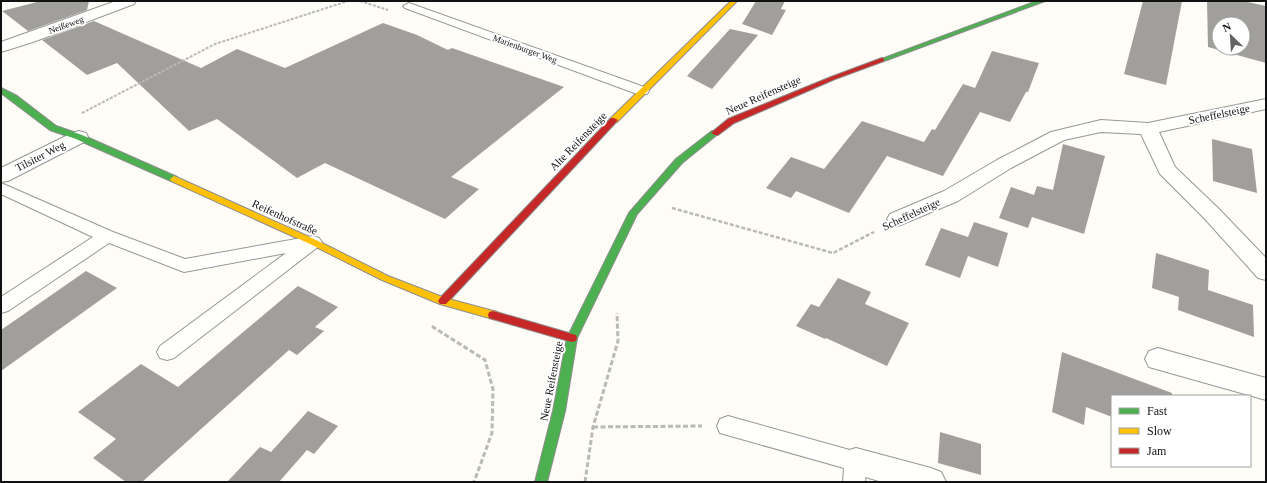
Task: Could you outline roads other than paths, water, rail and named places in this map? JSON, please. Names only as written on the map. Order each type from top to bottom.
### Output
[{"type":"street","name":"Neißeweg","points":[[1,47],[130,1]]},
{"type":"street","name":"Alte Reifensteige","points":[[443,300],[642,91],[734,1]]},
{"type":"street","name":"Neue Reifensteige","points":[[541,482],[559,411],[572,338],[633,213],[679,161],[731,121],[833,78],[1042,1]]},
{"type":"street","name":"Reifenhofstraße","points":[[1,90],[14,98],[53,128],[79,137],[313,242],[385,278],[443,300],[572,338]]},
{"type":"street","name":"Scheffelsteige","points":[[898,219],[951,196],[1004,164],[1058,136],[1101,126],[1148,129],[1266,104]]},
{"type":"street","points":[[1148,129],[1167,170],[1212,214],[1266,272]]},
{"type":"street","name":"Tilsiter Weg","points":[[1,176],[79,137]]},
{"type":"street","points":[[1158,359],[1266,389]]},
{"type":"street","points":[[855,471],[931,482]]},
{"type":"lane","name":"Marienburger Weg","points":[[409,6],[642,91]]},
{"type":"lane","points":[[1,188],[107,236],[184,266],[313,242]]},
{"type":"lane","points":[[1,306],[107,236]]},
{"type":"lane","points":[[166,352],[313,242]]},
{"type":"lane","points":[[728,426],[855,471]]}]
